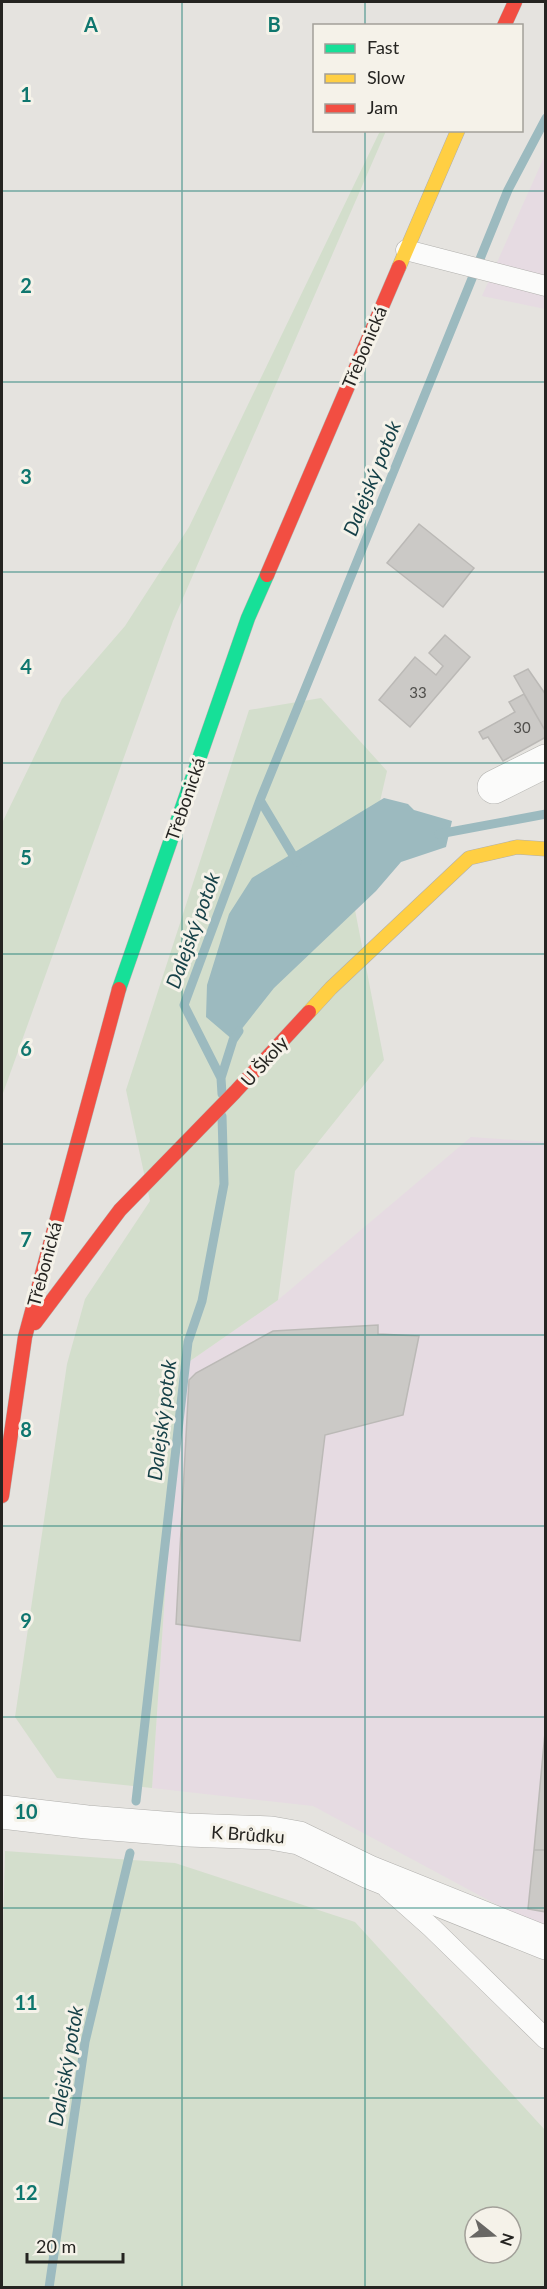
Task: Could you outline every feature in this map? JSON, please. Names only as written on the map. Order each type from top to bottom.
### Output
[{"type":"street","points":[[505,24],[515,2]]},
{"type":"street","name":"Třebonická","points":[[2,1496],[19,1336],[120,985],[248,618],[457,132]]},
{"type":"street","points":[[494,787],[546,761]]},
{"type":"street","name":"U Školy","points":[[19,1336],[120,1210],[236,1092],[331,988],[469,858],[518,847],[546,849]]},
{"type":"street","name":"K Brůdku","points":[[2,1812],[109,1824],[271,1833],[299,1838],[369,1872],[546,1943]]},
{"type":"lane","points":[[406,250],[546,286]]},
{"type":"lane","points":[[369,1872],[440,1935],[546,2039]]},
{"type":"shaded area","points":[[545,155],[545,309],[482,296]]},
{"type":"shaded area","points":[[471,1137],[545,1142],[545,1925],[529,1922],[313,1806],[152,1788],[180,1368],[278,1300]]},
{"type":"green space","points":[[380,132],[386,132],[173,621],[2,1096],[3,821],[62,699],[125,626],[189,527]]},
{"type":"green space","points":[[321,698],[387,771],[355,910],[384,1060],[295,1171],[278,1300],[180,1368],[152,1788],[57,1778],[15,1717],[67,1364],[85,1299],[150,1201],[126,1090],[249,710]]},
{"type":"green space","points":[[5,1851],[175,1863],[355,1922],[545,2130],[545,2287],[2,2287],[2,1968]]},
{"type":"water","points":[[384,798],[408,804],[414,810],[452,821],[446,847],[401,862],[376,891],[274,988],[233,1040],[206,1017],[207,985],[229,914],[252,878]]},
{"type":"building","points":[[419,524],[474,568],[443,607],[387,563]]},
{"type":"building","points":[[445,635],[470,657],[410,727],[379,700],[415,657],[436,675],[443,666],[429,653]]},
{"type":"building","points":[[528,669],[546,695],[546,732],[514,676]]},
{"type":"building","points":[[524,694],[546,732],[546,737],[503,761],[488,737],[483,739],[479,732],[515,712],[509,702]]},
{"type":"building","points":[[378,1325],[378,1334],[419,1336],[403,1415],[325,1435],[300,1641],[176,1624],[189,1380],[196,1373],[273,1331]]},
{"type":"building","points":[[546,1722],[546,1850],[534,1850]]},
{"type":"building","points":[[534,1850],[546,1850],[546,1912],[528,1909]]},
{"type":"waterway","name":"Dalejský potok","points":[[222,1094],[221,1078],[184,1005],[260,800],[508,190],[546,118]]},
{"type":"waterway","points":[[260,800],[297,862]]},
{"type":"waterway","points":[[439,834],[546,814]]},
{"type":"waterway","points":[[221,1078],[233,1040],[239,1031]]},
{"type":"waterway","name":"Dalejský potok","points":[[136,1801],[188,1342],[202,1301],[224,1184],[222,1116]]},
{"type":"waterway","name":"Dalejský potok","points":[[49,2288],[85,2042],[130,1853]]},
{"type":"traffic: fast","points":[[119,989],[248,618],[267,575]]},
{"type":"traffic: slow","points":[[399,267],[457,132]]},
{"type":"traffic: slow","points":[[309,1012],[331,988],[469,858],[517,847],[546,849]]},
{"type":"traffic: jam","points":[[505,24],[515,2]]},
{"type":"traffic: jam","points":[[267,575],[399,267]]},
{"type":"traffic: jam","points":[[2,1496],[25,1337],[119,989]]},
{"type":"traffic: jam","points":[[35,1323],[120,1210],[309,1012]]}]
